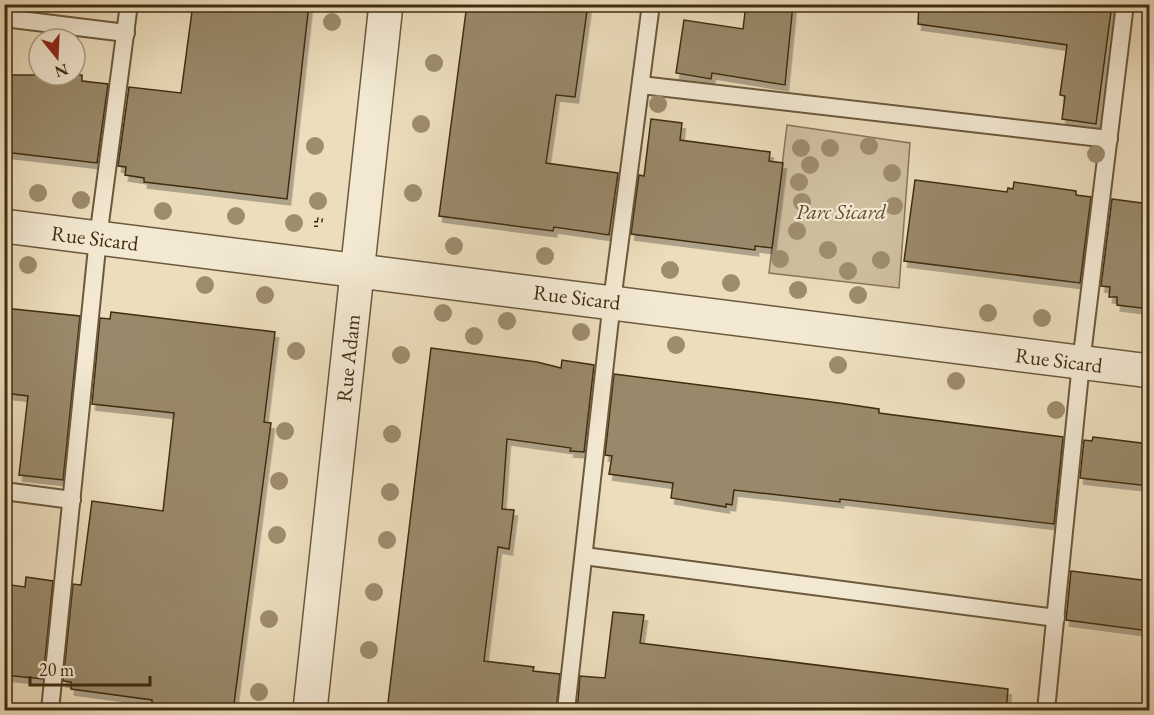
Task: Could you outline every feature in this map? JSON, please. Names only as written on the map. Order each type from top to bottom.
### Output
[{"type":"street","name":"Rue Adam","points":[[310,711],[386,4]]},
{"type":"street","name":"Rue Sicard","points":[[4,226],[612,301],[1149,371]]},
{"type":"lane","points":[[50,711],[98,238],[129,4]]},
{"type":"lane","points":[[566,711],[612,301],[651,4]]},
{"type":"lane","points":[[1046,711],[1081,363],[1125,4]]},
{"type":"lane","points":[[4,18],[126,33]]},
{"type":"lane","points":[[641,85],[1109,139]]},
{"type":"lane","points":[[4,491],[72,500]]},
{"type":"lane","points":[[584,556],[1056,618]]},
{"type":"green space","name":"Parc Sicard","points":[[787,125],[910,143],[899,288],[769,273]]},
{"type":"building","points":[[193,4],[309,4],[287,199],[144,182],[144,178],[125,175],[126,167],[118,166],[129,87],[181,93]]},
{"type":"building","points":[[467,4],[588,4],[575,97],[556,95],[546,163],[618,173],[609,235],[554,227],[553,231],[439,216]]},
{"type":"building","points":[[746,4],[793,4],[785,85],[712,73],[711,79],[676,73],[684,20],[743,29]]},
{"type":"building","points":[[919,4],[1112,4],[1096,124],[1062,119],[1065,96],[1060,95],[1067,45],[918,24]]},
{"type":"building","points":[[4,75],[27,75],[27,87],[87,87],[87,82],[108,84],[97,163],[4,152]]},
{"type":"building","points":[[651,119],[682,123],[680,140],[770,152],[769,161],[783,163],[772,248],[755,246],[755,250],[631,234],[639,175],[644,176]]},
{"type":"building","points":[[915,180],[1007,192],[1008,188],[1013,189],[1014,182],[1076,191],[1076,195],[1091,197],[1080,283],[904,261]]},
{"type":"building","points":[[1112,199],[1149,204],[1149,309],[1117,305],[1117,297],[1109,297],[1110,287],[1101,286]]},
{"type":"building","points":[[4,308],[80,316],[63,480],[19,475],[28,396],[4,393]]},
{"type":"building","points":[[111,312],[275,332],[264,422],[271,423],[233,711],[152,703],[152,700],[71,689],[71,682],[63,681],[73,584],[81,585],[92,501],[163,511],[174,413],[92,404],[100,318],[110,319]]},
{"type":"building","points":[[431,348],[537,362],[561,368],[562,360],[594,365],[584,452],[507,439],[502,509],[514,510],[509,549],[498,547],[484,661],[534,667],[533,671],[560,674],[556,711],[387,711]]},
{"type":"building","points":[[614,374],[839,403],[879,409],[879,413],[1063,437],[1054,524],[840,499],[840,502],[734,490],[732,505],[726,504],[726,507],[671,498],[673,483],[609,474],[612,456],[605,455]]},
{"type":"building","points":[[1093,437],[1149,444],[1149,486],[1080,478],[1084,440],[1092,441]]},
{"type":"building","points":[[1071,571],[1149,581],[1149,631],[1066,620]]},
{"type":"building","points":[[26,577],[53,581],[43,679],[4,675],[4,584],[25,587]]},
{"type":"building","points":[[613,612],[644,615],[640,643],[1008,689],[1006,711],[577,711],[580,676],[605,678]]}]
